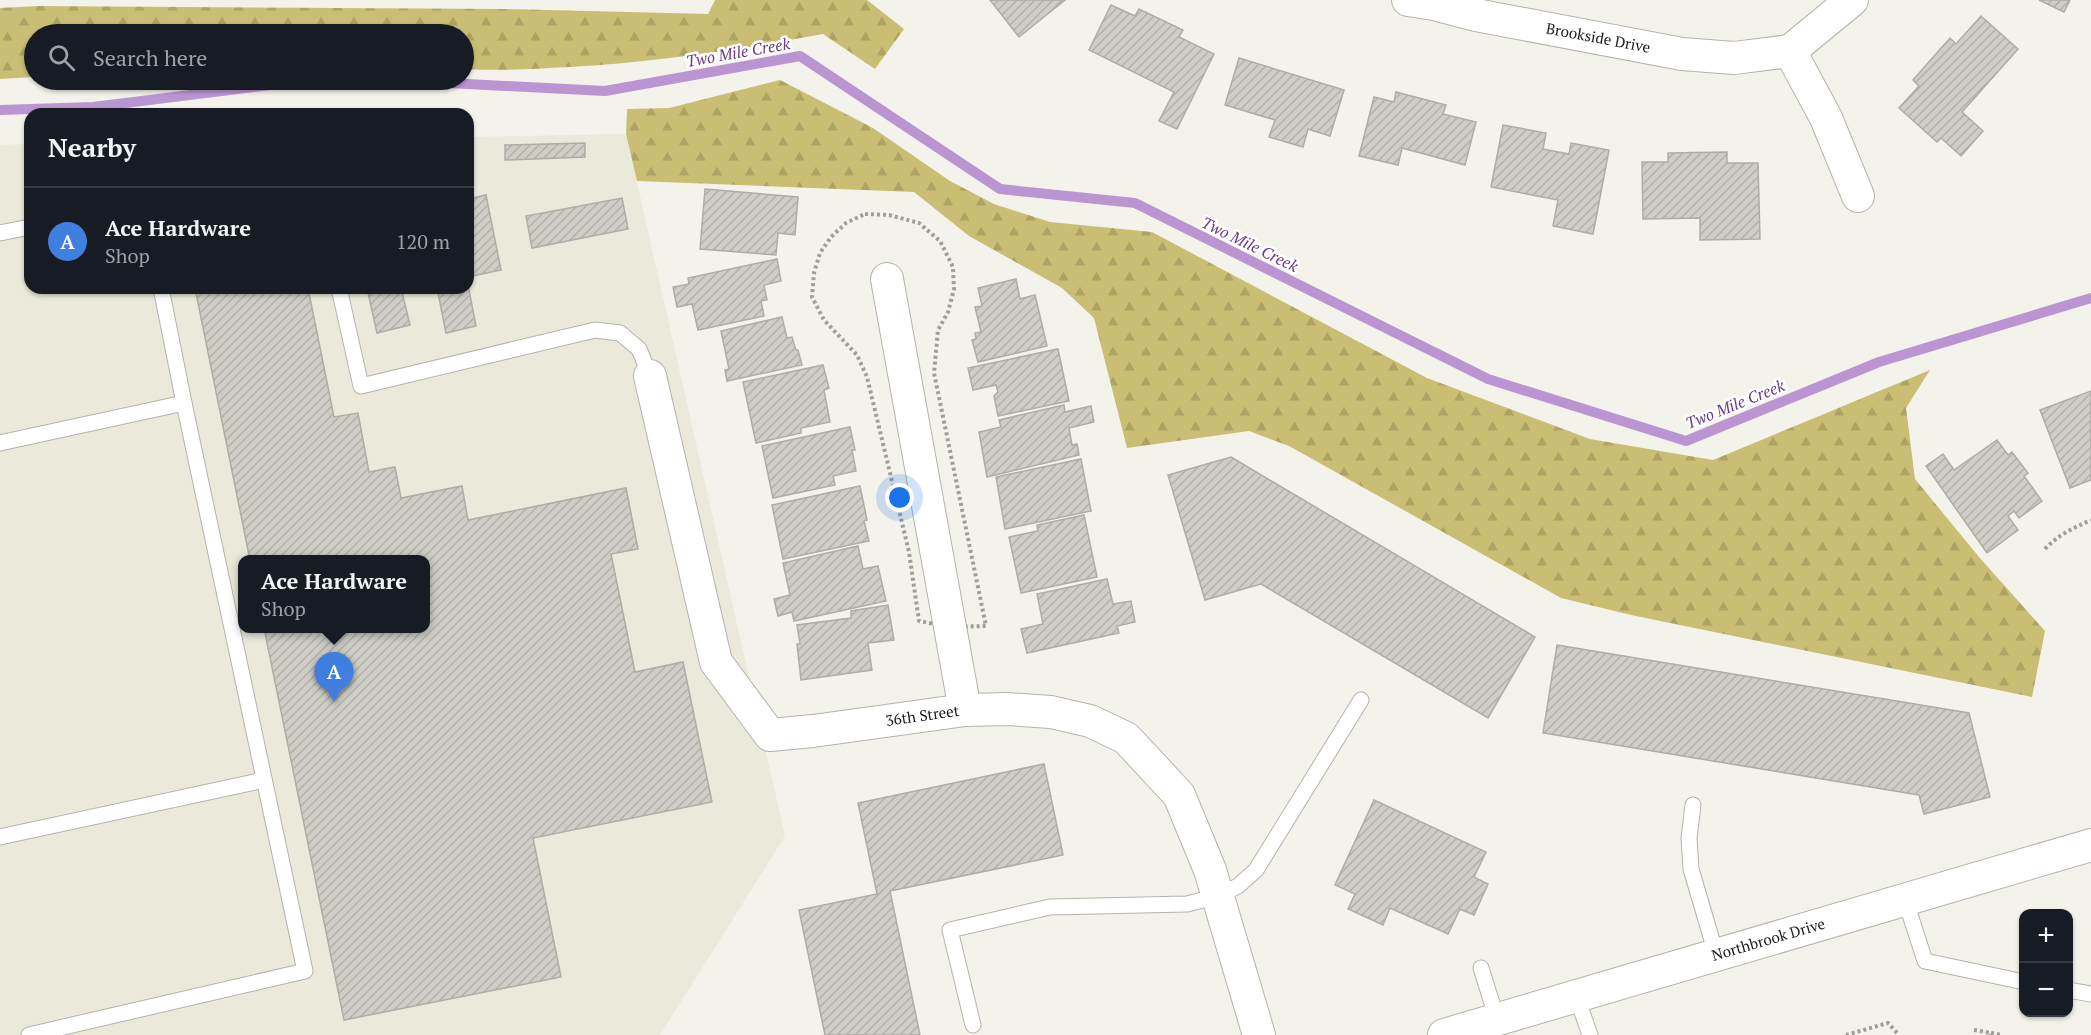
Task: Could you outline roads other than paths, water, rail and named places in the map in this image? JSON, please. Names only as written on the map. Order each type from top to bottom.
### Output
[{"type":"street","name":"Brookside Drive","points":[[1408,0],[1682,54],[1734,58],[1790,51]]},
{"type":"street","points":[[1852,0],[1790,51],[1826,118],[1858,196]]},
{"type":"street","points":[[887,279],[965,710]]},
{"type":"street","name":"36th Street","points":[[650,376],[716,662],[770,735],[965,710],[1007,709],[1051,712],[1090,721],[1126,738],[1179,795],[1210,870],[1258,1035]]},
{"type":"street","name":"Northbrook Drive","points":[[1444,1035],[2091,845]]},
{"type":"lane","points":[[0,233],[24,228]]},
{"type":"lane","points":[[29,1035],[305,971],[162,294]]},
{"type":"lane","points":[[340,294],[361,386],[596,330],[620,333],[639,349],[650,376]]},
{"type":"lane","points":[[0,443],[184,403]]},
{"type":"lane","points":[[973,1025],[950,930],[1050,907],[1187,904],[1218,896],[1238,886],[1256,870],[1361,700]]},
{"type":"lane","points":[[0,837],[264,780]]},
{"type":"lane","points":[[1693,805],[1689,838],[1691,869],[1716,954]]},
{"type":"lane","points":[[1905,899],[1925,961],[2019,981]]},
{"type":"lane","points":[[1481,968],[1497,1019]]},
{"type":"lane","points":[[2073,991],[2091,994]]},
{"type":"lane","points":[[1576,996],[1590,1035]]},
{"type":"waterway","name":"Two Mile Creek","points":[[474,84],[605,91],[800,56],[1000,189],[1135,203],[1488,379],[1686,441],[1879,362],[2091,298]]},
{"type":"waterway","name":"Two Mile Creek","points":[[62,108],[93,107],[230,90]]},
{"type":"waterway","name":"Two Mile Creek","points":[[0,110],[24,109]]},
{"type":"place","name":"Ace Hardware","points":[[334,702]]}]
